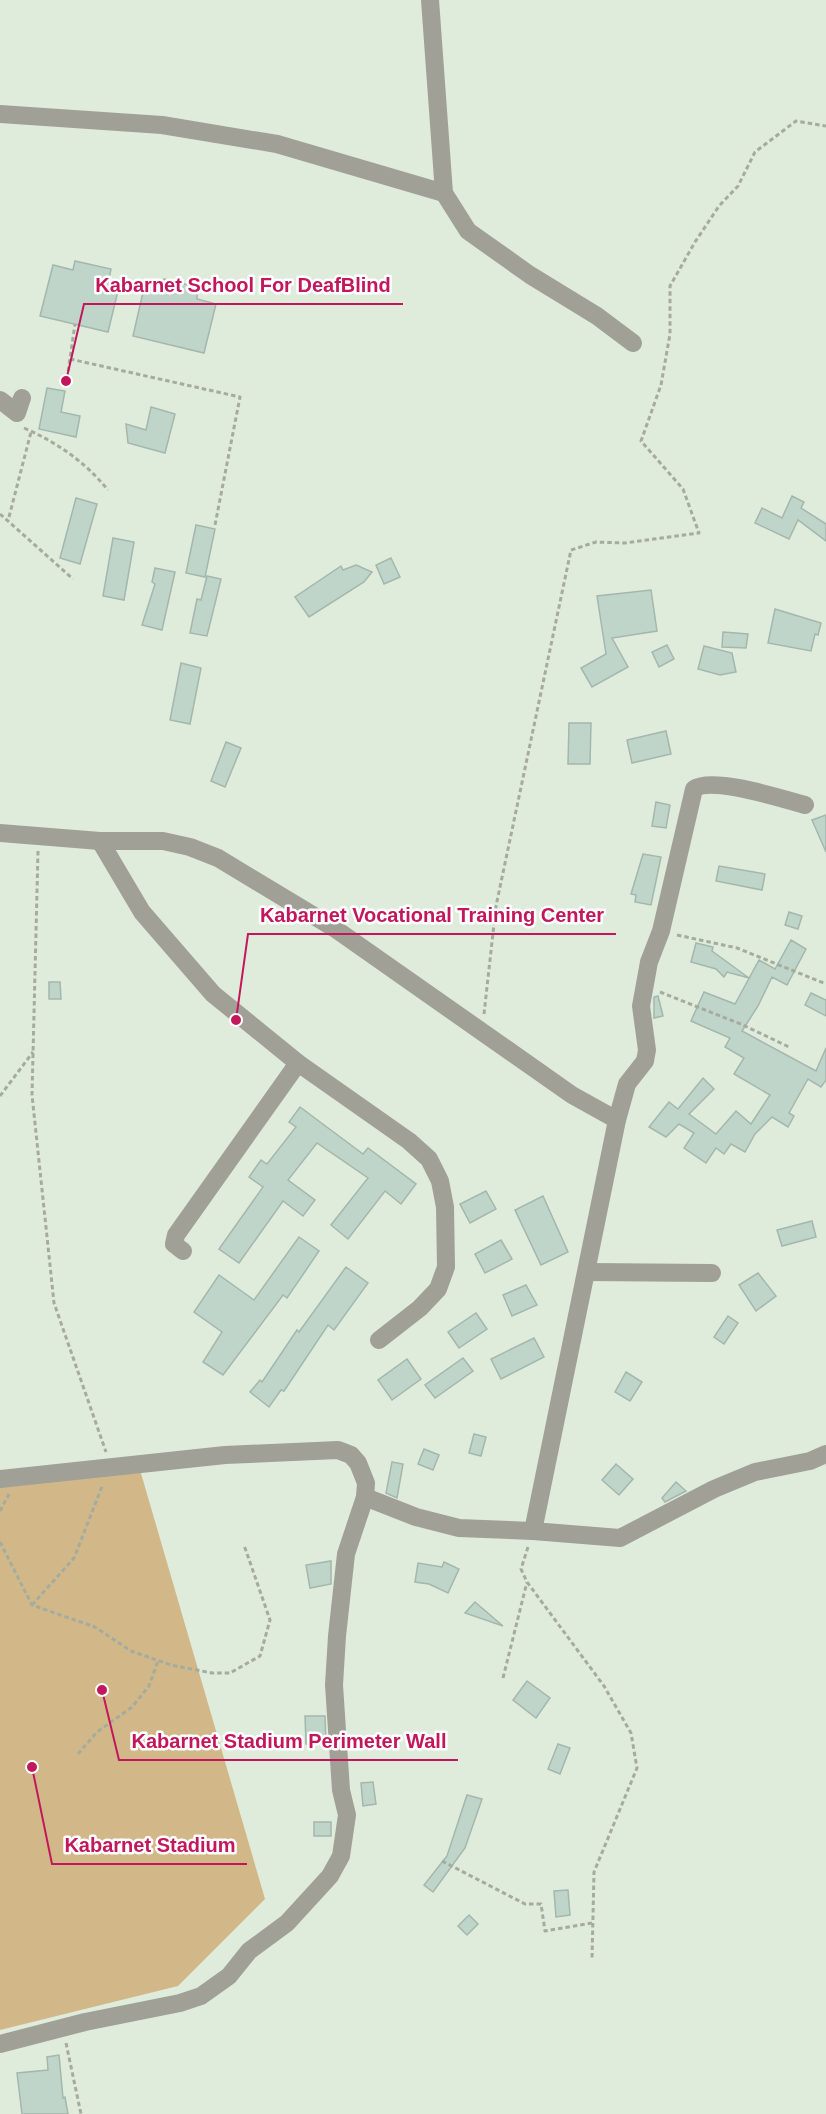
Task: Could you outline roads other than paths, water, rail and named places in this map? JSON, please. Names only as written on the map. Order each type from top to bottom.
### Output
[{"type":"street","points":[[430,0],[444,193],[468,231],[530,275],[597,316],[633,343]]},
{"type":"street","points":[[0,114],[162,125],[277,144],[383,177],[444,193]]},
{"type":"street","points":[[0,400],[17,413],[22,398]]},
{"type":"street","points":[[533,1531],[617,1120],[627,1084],[645,1061],[647,1050],[640,1006],[649,962],[661,931],[694,789],[705,785],[724,786],[805,805]]},
{"type":"street","points":[[0,833],[100,841],[163,842],[190,847],[218,858],[334,928],[572,1095],[617,1120]]},
{"type":"street","points":[[100,841],[142,912],[213,994],[298,1063],[409,1142],[429,1159],[440,1181],[445,1207],[446,1267],[438,1289],[420,1308],[379,1340]]},
{"type":"street","points":[[183,1251],[174,1244],[176,1235],[298,1063]]},
{"type":"street","points":[[587,1272],[712,1273]]},
{"type":"street","points":[[0,1479],[225,1455],[338,1450],[351,1455],[365,1473],[365,1497],[346,1554],[337,1636],[334,1685],[341,1790],[347,1815],[346,1838],[330,1876],[286,1923],[249,1951],[229,1976],[201,1996],[180,2003],[85,2022],[0,2044]]},
{"type":"street","points":[[365,1497],[416,1517],[459,1528],[620,1538],[714,1489],[755,1472],[810,1461],[826,1454]]},
{"type":"place","name":"Kabarnet School For DeafBlind","points":[[66,381]]},
{"type":"place","name":"Kabarnet Vocational Training Center","points":[[236,1020]]},
{"type":"place","name":"Kabarnet Stadium Perimeter Wall","points":[[102,1690]]},
{"type":"place","name":"Kabarnet Stadium","points":[[32,1767]]}]
